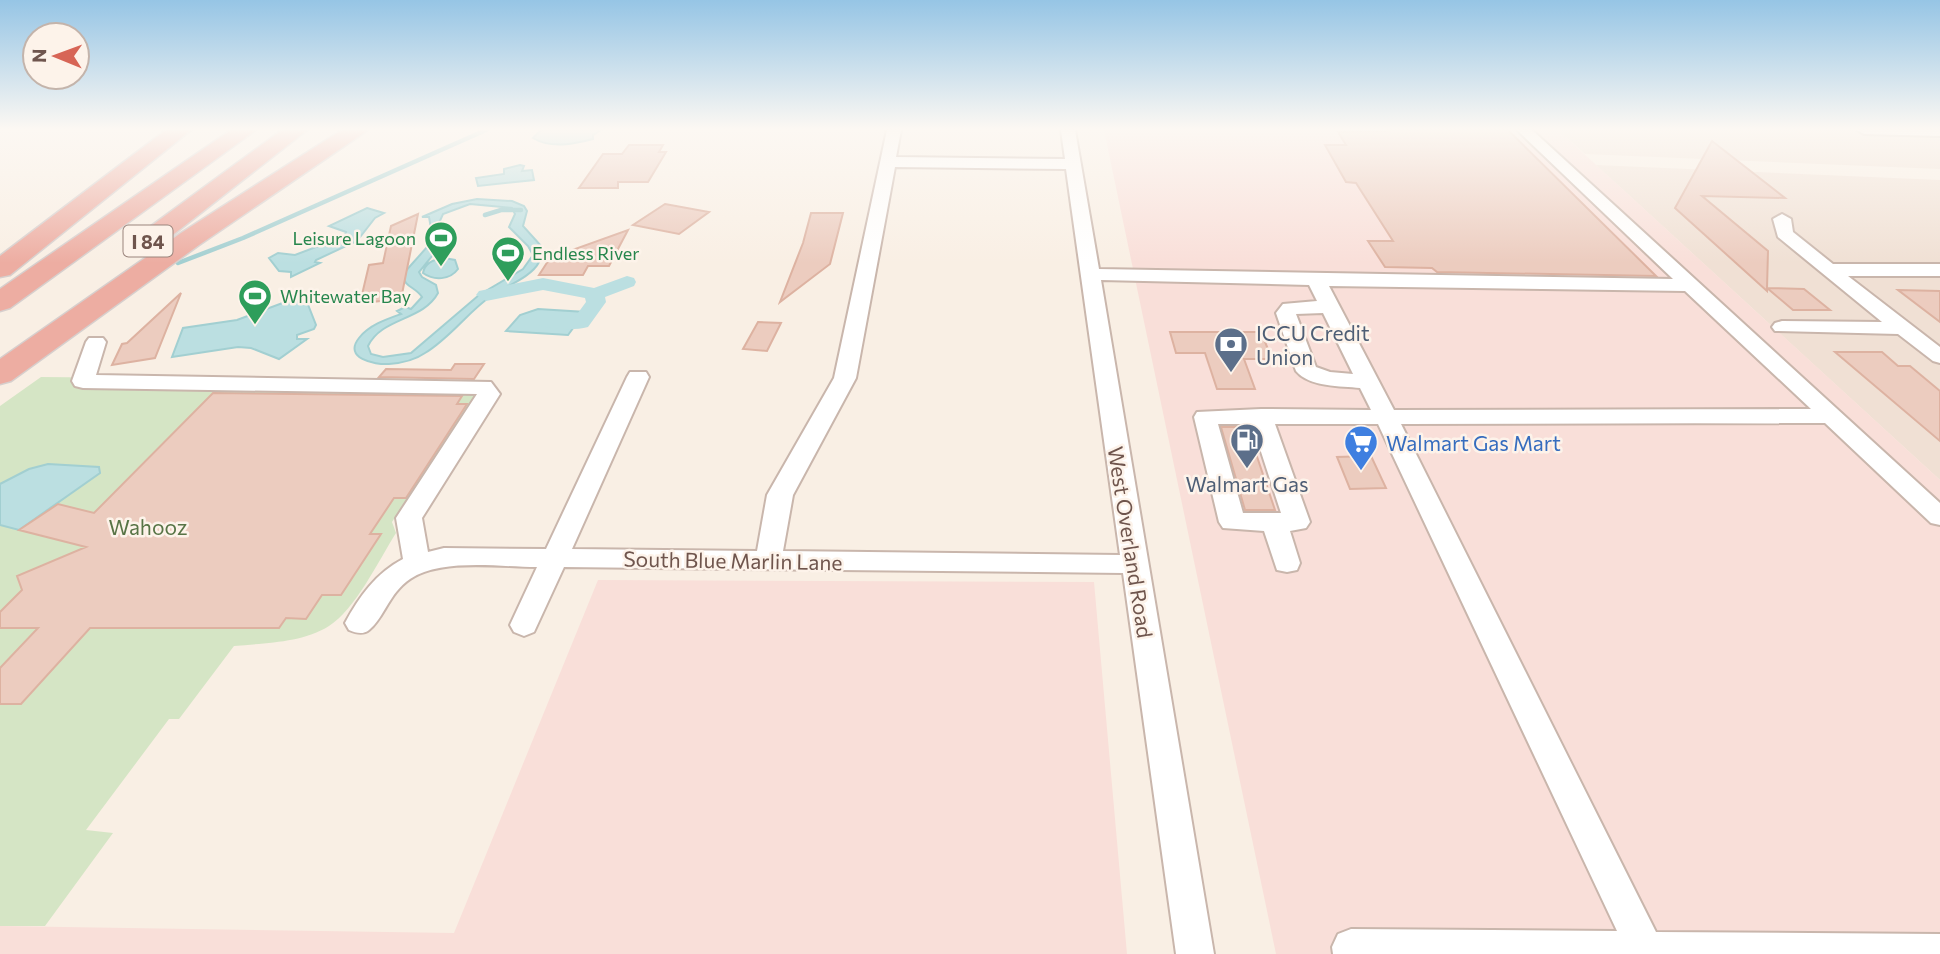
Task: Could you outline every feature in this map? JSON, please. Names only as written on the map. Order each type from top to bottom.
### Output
[{"type":"highway","points":[[0,269],[122,175]]},
{"type":"highway","name":"I 84","points":[[0,302],[182,175]]},
{"type":"highway","name":"I 84","points":[[0,350],[236,175]]},
{"type":"highway","points":[[0,374],[190,239],[289,175]]},
{"type":"street","points":[[768,561],[780,495],[845,378],[885,175]]},
{"type":"street","name":"West Overland Road","points":[[1076,175],[1195,954]]},
{"type":"street","points":[[1573,175],[1940,517]]},
{"type":"street","points":[[1782,219],[1784,233],[1940,357]]},
{"type":"street","points":[[1257,258],[1265,279]]},
{"type":"street","points":[[1828,270],[1940,270]]},
{"type":"street","points":[[1090,274],[1693,285]]},
{"type":"street","points":[[1316,280],[1385,415],[1645,950]]},
{"type":"street","points":[[1329,307],[1290,308],[1286,313],[1307,371],[1327,378],[1368,382]]},
{"type":"street","points":[[1782,327],[1903,328]]},
{"type":"street","points":[[96,342],[83,381],[483,387],[489,394],[409,518],[417,563]]},
{"type":"street","points":[[524,625],[638,377]]},
{"type":"street","points":[[1261,416],[1297,522],[1232,522],[1205,417],[1261,416],[1385,415],[1833,416]]},
{"type":"street","points":[[1274,522],[1287,563]]},
{"type":"street","name":"South Blue Marlin Lane","points":[[359,623],[387,580],[417,563],[444,557],[1135,564]]},
{"type":"street","points":[[1352,954],[1351,947],[1940,953]]},
{"type":"shaded area","points":[[1113,175],[1607,175],[1940,480],[1940,954],[1276,954]]},
{"type":"shaded area","points":[[1606,175],[1814,175],[1940,180],[1940,480]]},
{"type":"shaded area","points":[[598,580],[1094,582],[1127,954],[0,954],[0,926],[454,933]]},
{"type":"green space","name":"Wahooz","points":[[41,377],[478,381],[476,395],[392,522],[396,533],[348,609],[329,626],[307,636],[234,646],[179,719],[169,719],[86,830],[113,833],[45,926],[0,926],[0,406]]},
{"type":"water","points":[[533,175],[534,180],[478,186],[476,178]]},
{"type":"water","name":"Endless River","points":[[477,199],[512,201],[524,206],[527,211],[523,226],[542,247],[539,262],[524,277],[482,303],[434,347],[421,355],[408,361],[389,364],[362,359],[355,351],[355,345],[363,333],[378,323],[401,314],[397,311],[405,307],[411,309],[422,297],[405,282],[403,274],[428,246],[432,234],[429,217],[422,217],[452,204]],"holes":[[[470,204],[512,208],[515,214],[509,227],[533,255],[523,269],[479,295],[411,353],[383,357],[371,354],[368,346],[374,337],[383,329],[423,309],[438,293],[436,285],[422,277],[419,272],[441,245],[449,241],[443,241],[444,231],[439,223],[443,214]]]},
{"type":"water","points":[[367,208],[384,213],[375,218],[357,241],[315,262],[320,263],[291,277],[291,272],[279,271],[269,258],[278,253],[295,255],[345,236],[346,232],[329,226]]},
{"type":"water","name":"Leisure Lagoon","points":[[444,258],[455,260],[458,269],[455,273],[442,278],[423,273],[428,264]]},
{"type":"water","name":"Whitewater Bay","points":[[312,292],[307,302],[316,325],[314,329],[297,335],[297,339],[307,339],[279,359],[251,348],[238,347],[172,357],[183,328],[237,320]]},
{"type":"water","points":[[538,309],[585,312],[568,335],[506,331],[520,315]]},
{"type":"water","points":[[48,464],[99,467],[100,473],[19,530],[0,525],[0,484],[29,469]]},
{"type":"building","points":[[589,175],[652,175],[648,182],[618,182],[618,188],[579,188]]},
{"type":"building","points":[[1342,175],[1553,175],[1656,276],[1437,272],[1432,268],[1385,267],[1368,241],[1393,241],[1356,183],[1346,182]]},
{"type":"building","points":[[1693,175],[1755,175],[1785,198],[1702,196],[1768,251],[1767,291],[1675,208]]},
{"type":"building","points":[[665,204],[709,212],[679,234],[633,225]]},
{"type":"building","points":[[811,213],[843,213],[830,264],[780,302],[803,243]]},
{"type":"building","points":[[418,214],[401,299],[360,303],[369,265],[383,263],[391,226]]},
{"type":"building","points":[[628,230],[609,266],[588,266],[583,275],[539,275],[550,258]]},
{"type":"building","points":[[1767,288],[1804,289],[1830,310],[1793,310]]},
{"type":"building","points":[[1898,290],[1940,291],[1940,322]]},
{"type":"building","points":[[181,293],[155,358],[112,365],[122,344],[127,343]]},
{"type":"building","points":[[758,322],[781,323],[767,351],[743,349]]},
{"type":"building","name":"ICCU Credit Union","points":[[1170,332],[1261,332],[1272,359],[1244,359],[1255,389],[1217,389],[1205,353],[1176,353]]},
{"type":"building","points":[[1835,352],[1882,352],[1898,366],[1910,366],[1940,391],[1940,441]]},
{"type":"building","points":[[455,364],[484,364],[474,379],[379,377],[386,369],[451,370]]},
{"type":"building","points":[[213,393],[462,396],[457,404],[467,404],[406,498],[394,498],[370,534],[381,534],[341,595],[322,595],[306,619],[286,618],[279,628],[90,628],[21,704],[0,704],[0,668],[38,628],[0,628],[0,612],[22,590],[17,576],[86,547],[19,530],[58,504],[94,513]]},
{"type":"building","name":"Walmart Gas","points":[[1221,427],[1247,427],[1275,510],[1245,510]]},
{"type":"building","name":"Walmart Gas Mart","points":[[1371,456],[1386,488],[1350,489],[1337,457]]},
{"type":"waterway","points":[[178,263],[243,238],[386,175]]},
{"type":"waterway","points":[[485,215],[501,210],[521,210]]},
{"type":"waterway","points":[[594,294],[627,282]]},
{"type":"waterway","points":[[486,295],[543,284],[594,294]]},
{"type":"waterway","points":[[544,321],[581,323],[596,302],[594,294]]},
{"type":"place","name":"Leisure Lagoon","points":[[441,268]]},
{"type":"place","name":"Endless River","points":[[508,283]]},
{"type":"place","name":"Whitewater Bay","points":[[255,326]]},
{"type":"place","name":"ICCU Credit Union","points":[[1231,374]]},
{"type":"place","name":"Walmart Gas","points":[[1247,470]]},
{"type":"place","name":"Walmart Gas Mart","points":[[1361,472]]}]
